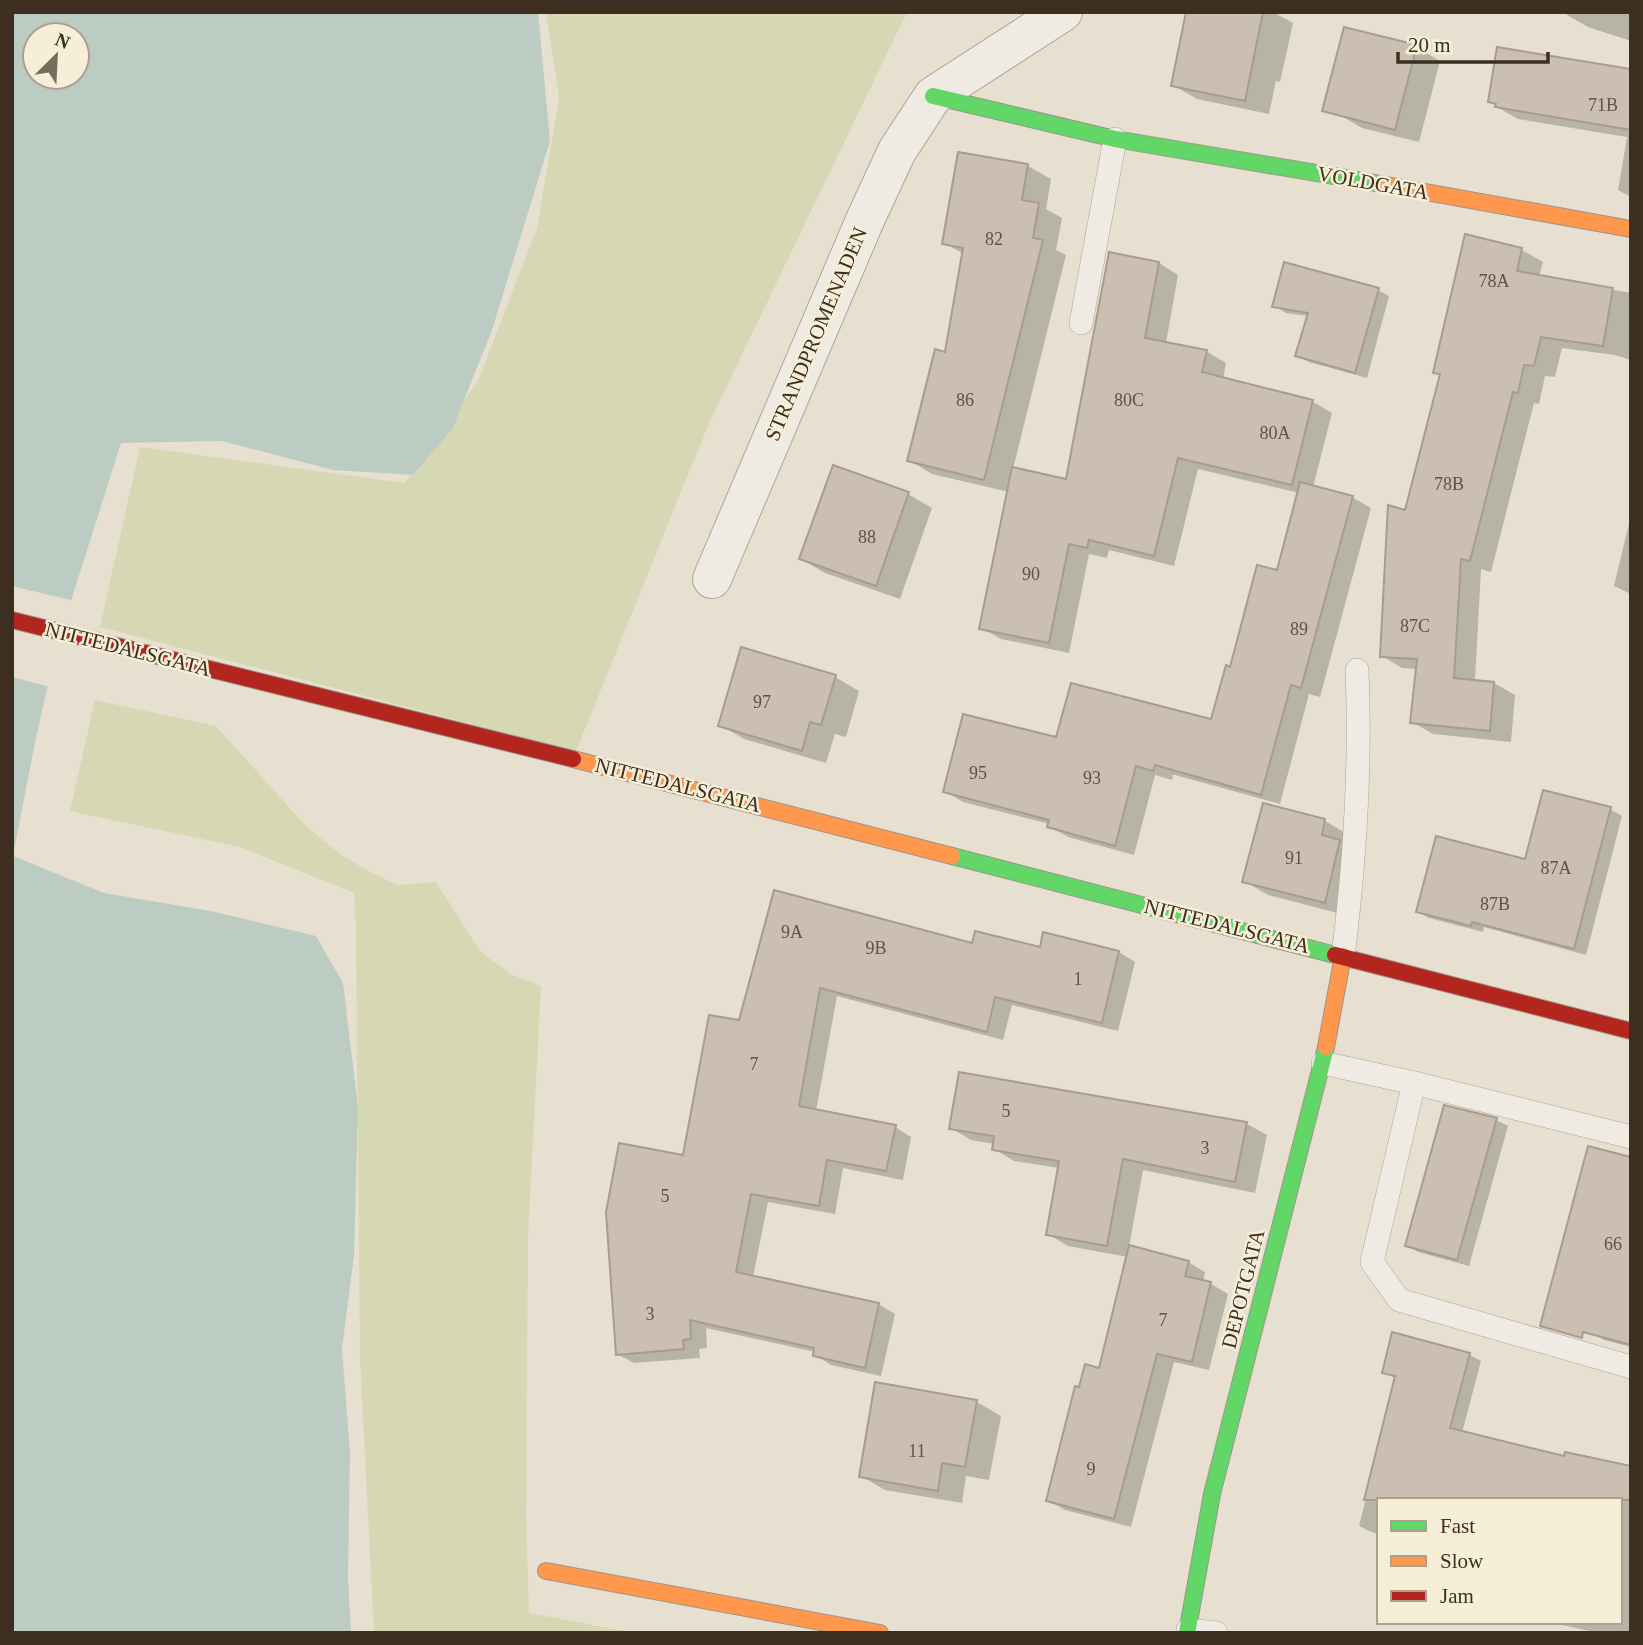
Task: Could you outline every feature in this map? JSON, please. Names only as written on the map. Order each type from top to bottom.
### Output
[{"type":"street","points":[[933,96],[1063,12]]},
{"type":"street","name":"VOLDGATA","points":[[933,96],[1115,139],[1631,229]]},
{"type":"street","name":"STRANDPROMENADEN","points":[[712,579],[864,220],[897,151],[933,96]]},
{"type":"street","name":"NITTEDALSGATA","points":[[12,621],[605,766],[1631,1031]]},
{"type":"street","name":"DEPOTGATA","points":[[1187,1632],[1212,1494],[1323,1063],[1343,956]]},
{"type":"street","points":[[546,1570],[880,1633]]},
{"type":"lane","points":[[1081,323],[1115,139]]},
{"type":"lane","points":[[1343,956],[1355,844],[1359,702],[1357,670]]},
{"type":"lane","points":[[1323,1063],[1631,1137]]},
{"type":"lane","points":[[1413,1083],[1372,1262],[1399,1300],[1631,1367]]},
{"type":"lane","points":[[1187,1632],[1216,1633]]},
{"type":"green space","points":[[546,12],[907,12],[709,423],[576,751],[100,627],[140,447],[405,483],[478,381],[537,228],[559,98]]},
{"type":"green space","points":[[95,700],[216,726],[306,826],[340,854],[398,885],[436,882],[480,951],[510,974],[541,986],[528,1236],[526,1515],[529,1613],[636,1633],[374,1633],[360,1358],[354,893],[240,847],[70,811]]},
{"type":"shaded area","points":[[12,12],[538,12],[550,141],[492,330],[453,428],[413,475],[333,470],[222,441],[121,443],[57,645],[13,856],[104,893],[211,911],[316,936],[343,983],[358,1107],[354,1255],[342,1349],[350,1452],[348,1577],[351,1633],[12,1633]]},
{"type":"pier","points":[[12,586],[74,601],[51,687],[12,677]]},
{"type":"building","points":[[1186,12],[1263,12],[1245,101],[1171,86]]},
{"type":"building","points":[[1344,27],[1417,45],[1395,130],[1322,111]]},
{"type":"building","points":[[1497,47],[1631,69],[1631,130],[1495,107],[1496,104],[1488,102]]},
{"type":"building","points":[[958,152],[1028,164],[1022,200],[1039,203],[1033,238],[1043,240],[984,480],[907,461],[935,349],[945,352],[963,248],[942,244]]},
{"type":"building","points":[[1465,234],[1522,248],[1517,271],[1613,288],[1603,346],[1541,337],[1534,366],[1524,365],[1518,393],[1513,392],[1470,561],[1461,559],[1454,678],[1494,682],[1490,731],[1410,723],[1417,659],[1380,657],[1388,505],[1405,510],[1440,374],[1433,373]]},
{"type":"building","points":[[1109,252],[1159,262],[1145,338],[1207,350],[1202,372],[1313,400],[1292,485],[1178,458],[1154,556],[1089,540],[1087,548],[1069,544],[1049,643],[979,629],[1012,467],[1066,479]]},
{"type":"building","points":[[1284,262],[1379,288],[1355,373],[1295,356],[1308,313],[1272,307]]},
{"type":"building","points":[[833,465],[909,492],[876,586],[799,559]]},
{"type":"building","points":[[1300,482],[1353,496],[1301,688],[1291,685],[1261,795],[1155,765],[1153,771],[1136,766],[1115,846],[1047,827],[1049,820],[943,792],[963,714],[1056,737],[1071,683],[1211,719],[1226,665],[1230,667],[1257,565],[1277,570]]},
{"type":"building","points":[[741,647],[836,675],[821,725],[810,722],[802,751],[718,726]]},
{"type":"building","points":[[1543,790],[1611,807],[1574,949],[1472,922],[1471,926],[1416,912],[1436,836],[1525,859]]},
{"type":"building","points":[[1263,803],[1325,819],[1322,835],[1340,840],[1325,903],[1242,882]]},
{"type":"building","points":[[774,890],[972,943],[975,931],[1040,947],[1043,932],[1119,951],[1102,1023],[995,997],[987,1032],[820,988],[799,1106],[896,1125],[886,1171],[827,1160],[819,1206],[751,1194],[736,1272],[879,1303],[865,1368],[813,1356],[814,1348],[690,1320],[691,1339],[683,1340],[684,1349],[616,1355],[606,1212],[619,1143],[683,1155],[709,1015],[739,1020]]},
{"type":"building","points":[[959,1072],[1247,1122],[1235,1182],[1123,1159],[1107,1246],[1046,1235],[1059,1161],[992,1150],[994,1136],[949,1129]]},
{"type":"building","points":[[1444,1105],[1497,1118],[1457,1260],[1405,1246]]},
{"type":"building","points":[[1588,1146],[1631,1157],[1631,1345],[1583,1332],[1582,1338],[1540,1326]]},
{"type":"building","points":[[1129,1245],[1189,1261],[1185,1276],[1211,1282],[1192,1362],[1157,1354],[1114,1519],[1046,1501],[1075,1386],[1079,1387],[1085,1364],[1099,1368]]},
{"type":"building","points":[[1392,1332],[1470,1353],[1450,1428],[1564,1456],[1565,1452],[1631,1466],[1631,1500],[1364,1500],[1395,1376],[1382,1373]]},
{"type":"building","points":[[875,1382],[977,1400],[965,1467],[942,1463],[938,1491],[859,1477]]},
{"type":"traffic: fast","points":[[933,96],[1115,139],[1381,184]]},
{"type":"traffic: fast","points":[[952,856],[1335,955]]},
{"type":"traffic: fast","points":[[1187,1633],[1212,1494],[1326,1047]]},
{"type":"traffic: slow","points":[[1381,184],[1631,229]]},
{"type":"traffic: slow","points":[[573,759],[952,856]]},
{"type":"traffic: slow","points":[[1326,1047],[1343,956]]},
{"type":"traffic: slow","points":[[546,1571],[880,1633]]},
{"type":"traffic: jam","points":[[12,620],[573,759]]},
{"type":"traffic: jam","points":[[1335,955],[1631,1031]]}]
